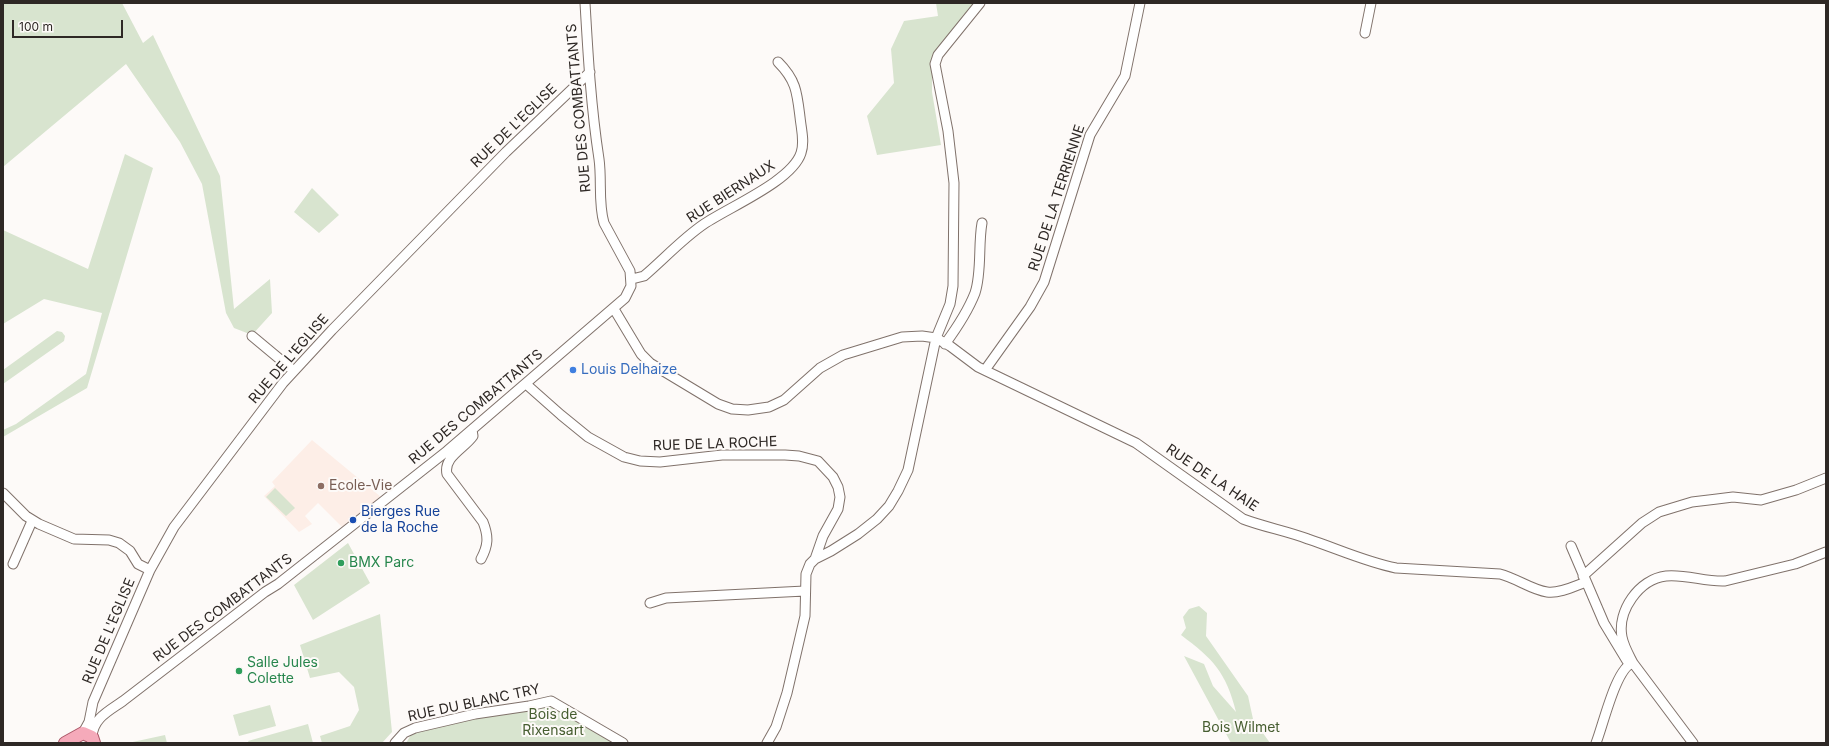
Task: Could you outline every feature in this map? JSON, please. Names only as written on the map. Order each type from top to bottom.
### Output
[{"type":"street","name":"RUE DES COMBATTANTS","points":[[89,722],[100,717],[123,702],[336,539],[472,430],[625,298],[632,279],[630,270],[604,223],[601,214],[602,191],[584,3]]},
{"type":"street","points":[[815,559],[858,534],[877,519],[889,506],[908,470],[936,338],[949,311],[952,296],[955,201],[948,131],[935,64],[938,55],[980,3]]},
{"type":"street","name":"RUE DE LA TERRIENNE","points":[[985,370],[1030,307],[1044,282],[1090,135],[1125,76],[1140,3]]},
{"type":"street","points":[[1365,33],[1371,3]]},
{"type":"street","name":"RUE BIERNAUX","points":[[632,279],[644,276],[707,222],[779,180],[800,157],[803,147],[796,85],[788,72],[778,62]]},
{"type":"street","name":"RUE DE L'EGLISE","points":[[89,722],[93,702],[150,570],[174,527],[294,372],[332,330],[506,152],[590,72]]},
{"type":"street","points":[[945,344],[952,335],[975,293],[982,223]]},
{"type":"street","points":[[614,309],[641,354],[650,364],[718,404],[740,410],[761,409],[778,404],[790,397],[820,368],[843,355],[902,337],[922,336],[936,338]]},
{"type":"street","points":[[252,336],[294,372]]},
{"type":"street","name":"RUE DE LA HAIE","points":[[936,338],[970,362],[985,370],[1136,443],[1243,519],[1253,523],[1308,538],[1381,565],[1396,568],[1500,574],[1513,577],[1547,592],[1555,592],[1585,579]]},
{"type":"street","name":"RUE DE LA ROCHE","points":[[526,384],[588,437],[624,457],[640,461],[660,462],[722,455],[792,455],[818,461],[833,477],[838,487],[840,497],[838,509],[823,536],[815,559],[810,564],[806,574],[806,609],[803,626],[782,709],[768,743]]},
{"type":"street","points":[[472,430],[473,436],[451,459],[446,469],[448,474],[483,522],[487,531],[487,547],[481,560]]},
{"type":"street","points":[[1585,579],[1642,523],[1659,512],[1688,503],[1733,497],[1761,500],[1796,490],[1826,478]]},
{"type":"street","points":[[3,492],[32,521],[74,539],[109,540],[119,543],[130,551],[138,564],[150,570]]},
{"type":"street","points":[[13,564],[32,521]]},
{"type":"street","points":[[1571,546],[1604,623],[1631,664],[1693,743]]},
{"type":"street","points":[[1631,664],[1622,638],[1623,617],[1633,596],[1646,584],[1666,576],[1725,581],[1795,564],[1826,552]]},
{"type":"street","points":[[650,604],[666,598],[805,591]]},
{"type":"street","points":[[1596,743],[1619,677],[1631,664]]},
{"type":"street","name":"RUE DU BLANC TRY","points":[[395,743],[404,733],[416,728],[551,701],[623,743]]},
{"type":"street","points":[[80,739],[100,717]]},
{"type":"street","points":[[80,739],[89,722]]},
{"type":"shaded area","name":"Ecole-Vie","points":[[312,440],[381,497],[342,527],[318,503],[305,516],[312,524],[299,532],[264,496],[275,486],[272,482]]},
{"type":"green space","points":[[3,3],[122,3],[143,43],[153,35],[220,176],[234,309],[270,279],[272,313],[252,335],[234,328],[226,313],[202,184],[180,142],[126,64],[3,167]]},
{"type":"green space","points":[[936,3],[979,3],[932,65],[932,92],[941,145],[877,155],[867,116],[894,83],[891,49],[904,21],[938,16]]},
{"type":"green space","points":[[125,154],[153,168],[87,388],[3,437],[3,430],[16,424],[86,374],[102,313],[44,299],[3,324],[3,230],[88,269]]},
{"type":"green space","points":[[312,188],[339,215],[319,233],[294,212]]},
{"type":"green space","points":[[57,331],[62,332],[65,336],[64,341],[3,384],[3,370]]},
{"type":"green space","points":[[275,488],[295,508],[286,516],[266,497]]},
{"type":"green space","name":"BMX Parc","points":[[348,543],[370,583],[313,620],[294,585]]},
{"type":"green space","name":"Bois Wilmet","points":[[1199,606],[1207,613],[1206,636],[1248,696],[1253,719],[1270,743],[1231,743],[1184,656],[1204,664],[1213,686],[1236,712],[1228,686],[1223,676],[1210,659],[1181,635],[1186,628],[1183,617],[1189,609]]},
{"type":"green space","points":[[380,614],[392,732],[382,743],[322,743],[320,736],[350,726],[359,710],[354,687],[339,672],[310,678],[300,645]]},
{"type":"green space","name":"Bois de Rixensart","points":[[559,702],[617,743],[406,743],[414,730]]},
{"type":"green space","points":[[270,705],[276,726],[239,736],[233,715]]},
{"type":"green space","points":[[308,724],[313,743],[249,743],[248,741]]},
{"type":"green space","points":[[165,735],[167,743],[128,743]]},
{"type":"place","name":"Louis Delhaize","points":[[573,370]]},
{"type":"place","name":"Ecole-Vie","points":[[321,486]]},
{"type":"place","name":"Bierges Rue de la Roche","points":[[353,520]]},
{"type":"place","name":"BMX Parc","points":[[341,563]]},
{"type":"place","name":"Salle Jules Colette","points":[[239,671]]}]
